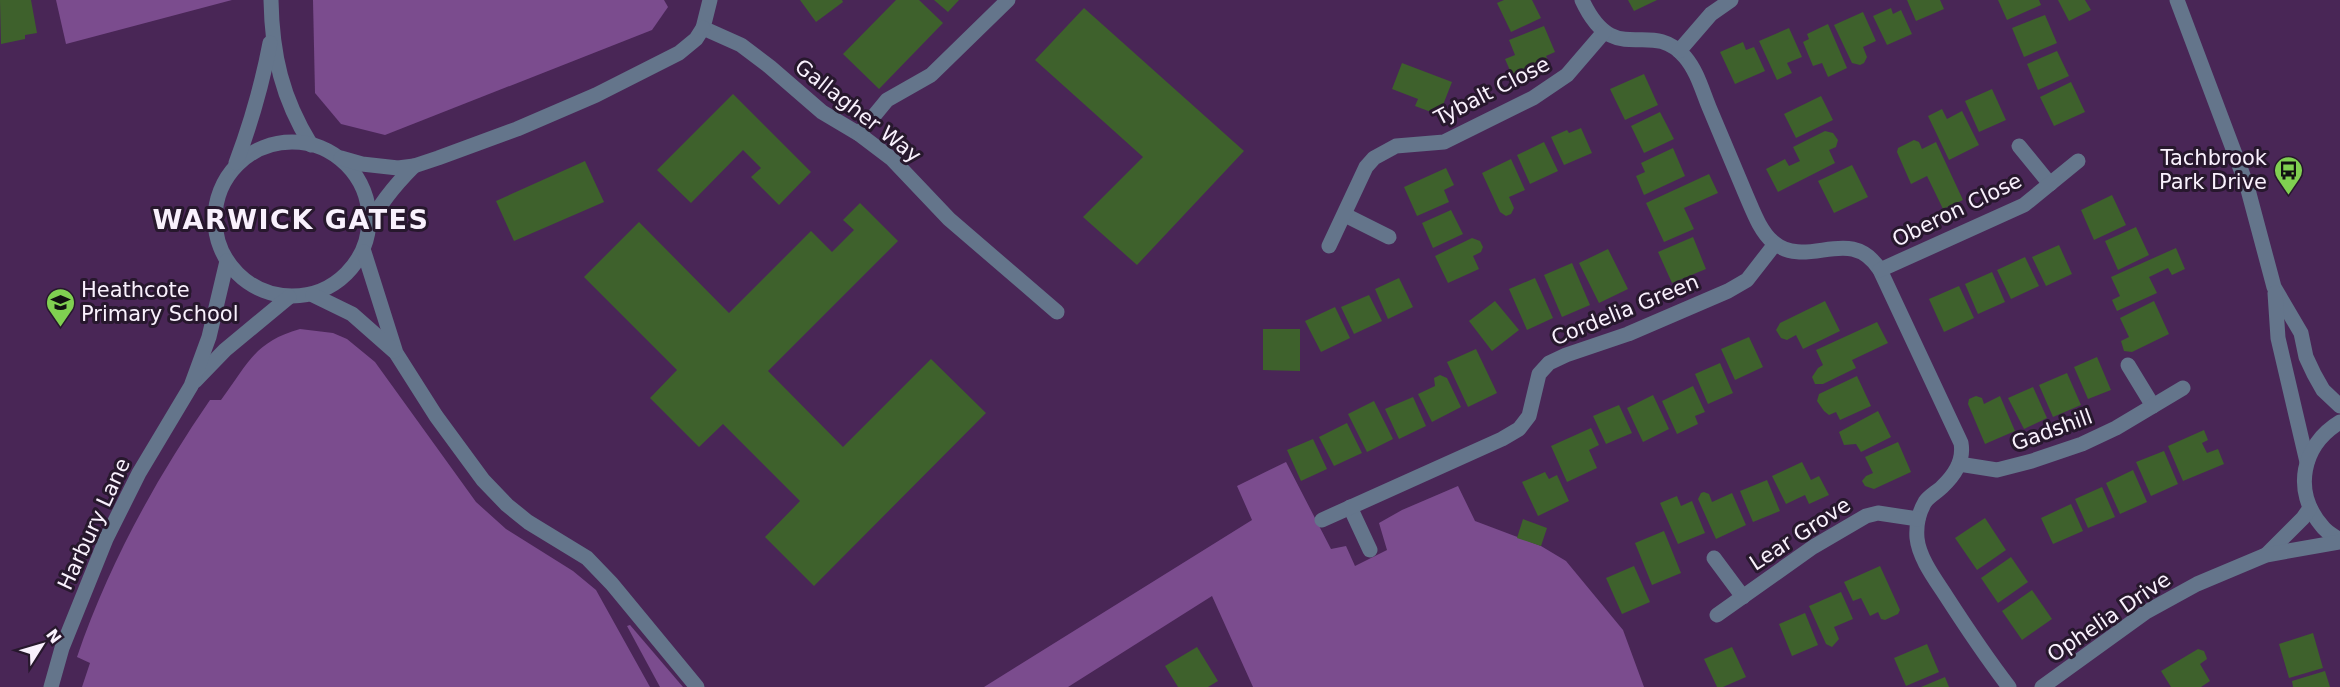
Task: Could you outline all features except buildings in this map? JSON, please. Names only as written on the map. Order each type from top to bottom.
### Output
[{"type":"street","points":[[271,0],[271,34],[263,83],[236,163],[219,190],[215,202],[216,236],[227,261],[237,273],[260,289],[289,297],[313,295],[330,288],[360,261],[368,229],[367,204],[363,191],[341,158]]},
{"type":"street","points":[[236,163],[256,149],[273,143],[311,145],[341,158],[387,167],[414,166],[517,129],[596,95],[679,53],[696,39],[703,28],[710,0]]},
{"type":"street","points":[[860,134],[887,100],[932,75],[1008,0]]},
{"type":"street","points":[[1582,0],[1594,22],[1604,32],[1624,41],[1663,41],[1679,51],[1694,71],[1754,213],[1765,234],[1775,244],[1791,252],[1851,248],[1865,253],[1875,261],[1961,443],[1963,452],[1959,464],[1943,487],[1926,500],[1918,519],[1917,538],[1923,556],[1980,650],[2008,687]]},
{"type":"street","points":[[1679,51],[1711,14],[1731,0]]},
{"type":"street","points":[[2177,0],[2247,186],[2274,287],[2278,338],[2307,462]]},
{"type":"street","name":"Gallagher Way","points":[[703,28],[741,45],[822,112],[860,134],[892,159],[949,219],[1057,312]]},
{"type":"street","name":"Tybalt Close","points":[[1329,246],[1366,167],[1374,158],[1396,146],[1444,142],[1533,98],[1568,75],[1604,32]]},
{"type":"street","points":[[271,34],[285,95],[311,145]]},
{"type":"street","name":"Oberon Close","points":[[2019,146],[2050,184]]},
{"type":"street","name":"Oberon Close","points":[[1880,270],[2024,205],[2078,161]]},
{"type":"street","points":[[368,229],[376,211],[414,166]]},
{"type":"street","points":[[1345,215],[1389,237]]},
{"type":"street","name":"Cordelia Green","points":[[1322,520],[1502,439],[1519,429],[1528,416],[1539,374],[1549,363],[1628,334],[1734,288],[1752,274],[1775,244]]},
{"type":"street","points":[[364,252],[396,353],[436,416],[483,480],[507,505],[528,522],[587,558],[619,592],[697,687]]},
{"type":"street","name":"Harbury Lane","points":[[51,687],[62,648],[106,538],[140,473],[191,386],[209,337],[227,261]]},
{"type":"street","points":[[2274,287],[2301,333],[2314,374],[2323,390],[2340,406]]},
{"type":"street","points":[[313,295],[352,314],[396,353]]},
{"type":"street","name":"Harbury Lane","points":[[191,386],[225,350],[289,297]]},
{"type":"street","points":[[2128,365],[2153,406]]},
{"type":"street","name":"Gadshill","points":[[1959,464],[1997,470],[2082,444],[2116,428],[2183,388]]},
{"type":"street","points":[[2340,422],[2326,430],[2314,445],[2307,462],[2304,485],[2310,508],[2323,527],[2340,541]]},
{"type":"street","points":[[1350,507],[1370,550]]},
{"type":"street","name":"Ophelia Drive","points":[[2266,555],[2310,508]]},
{"type":"street","name":"Lear Grove","points":[[1716,615],[1813,547],[1866,516],[1878,513],[1918,519]]},
{"type":"street","name":"Ophelia Drive","points":[[2042,687],[2146,612],[2197,584],[2266,555],[2340,541]]},
{"type":"street","name":"Lear Grove","points":[[1714,558],[1743,597]]},
{"type":"shaded area","points":[[56,0],[232,0],[66,44]]},
{"type":"shaded area","points":[[313,0],[664,0],[668,7],[652,30],[385,135],[341,124],[315,93]]},
{"type":"shaded area","points":[[300,329],[333,333],[347,339],[375,362],[476,502],[506,529],[573,571],[596,590],[650,687],[82,687],[90,663],[77,657],[89,623],[134,524],[170,461],[210,400],[221,400],[253,356],[272,341]]},
{"type":"shaded area","points":[[1286,462],[1331,549],[1346,546],[1355,566],[1387,550],[1379,523],[1402,510],[1458,486],[1475,521],[1541,546],[1566,561],[1623,630],[1644,687],[1253,687],[1212,596],[1068,687],[984,687],[1252,520],[1237,486]]},
{"type":"shaded area","points":[[630,625],[683,687],[660,687],[627,626]]},
{"type":"place","name":"Tachbrook Park Drive","points":[[2288,196]]},
{"type":"place","name":"Heathcote Primary School","points":[[60,328]]},
{"type":"district","name":"WARWICK GATES","points":[[291,220]]}]
